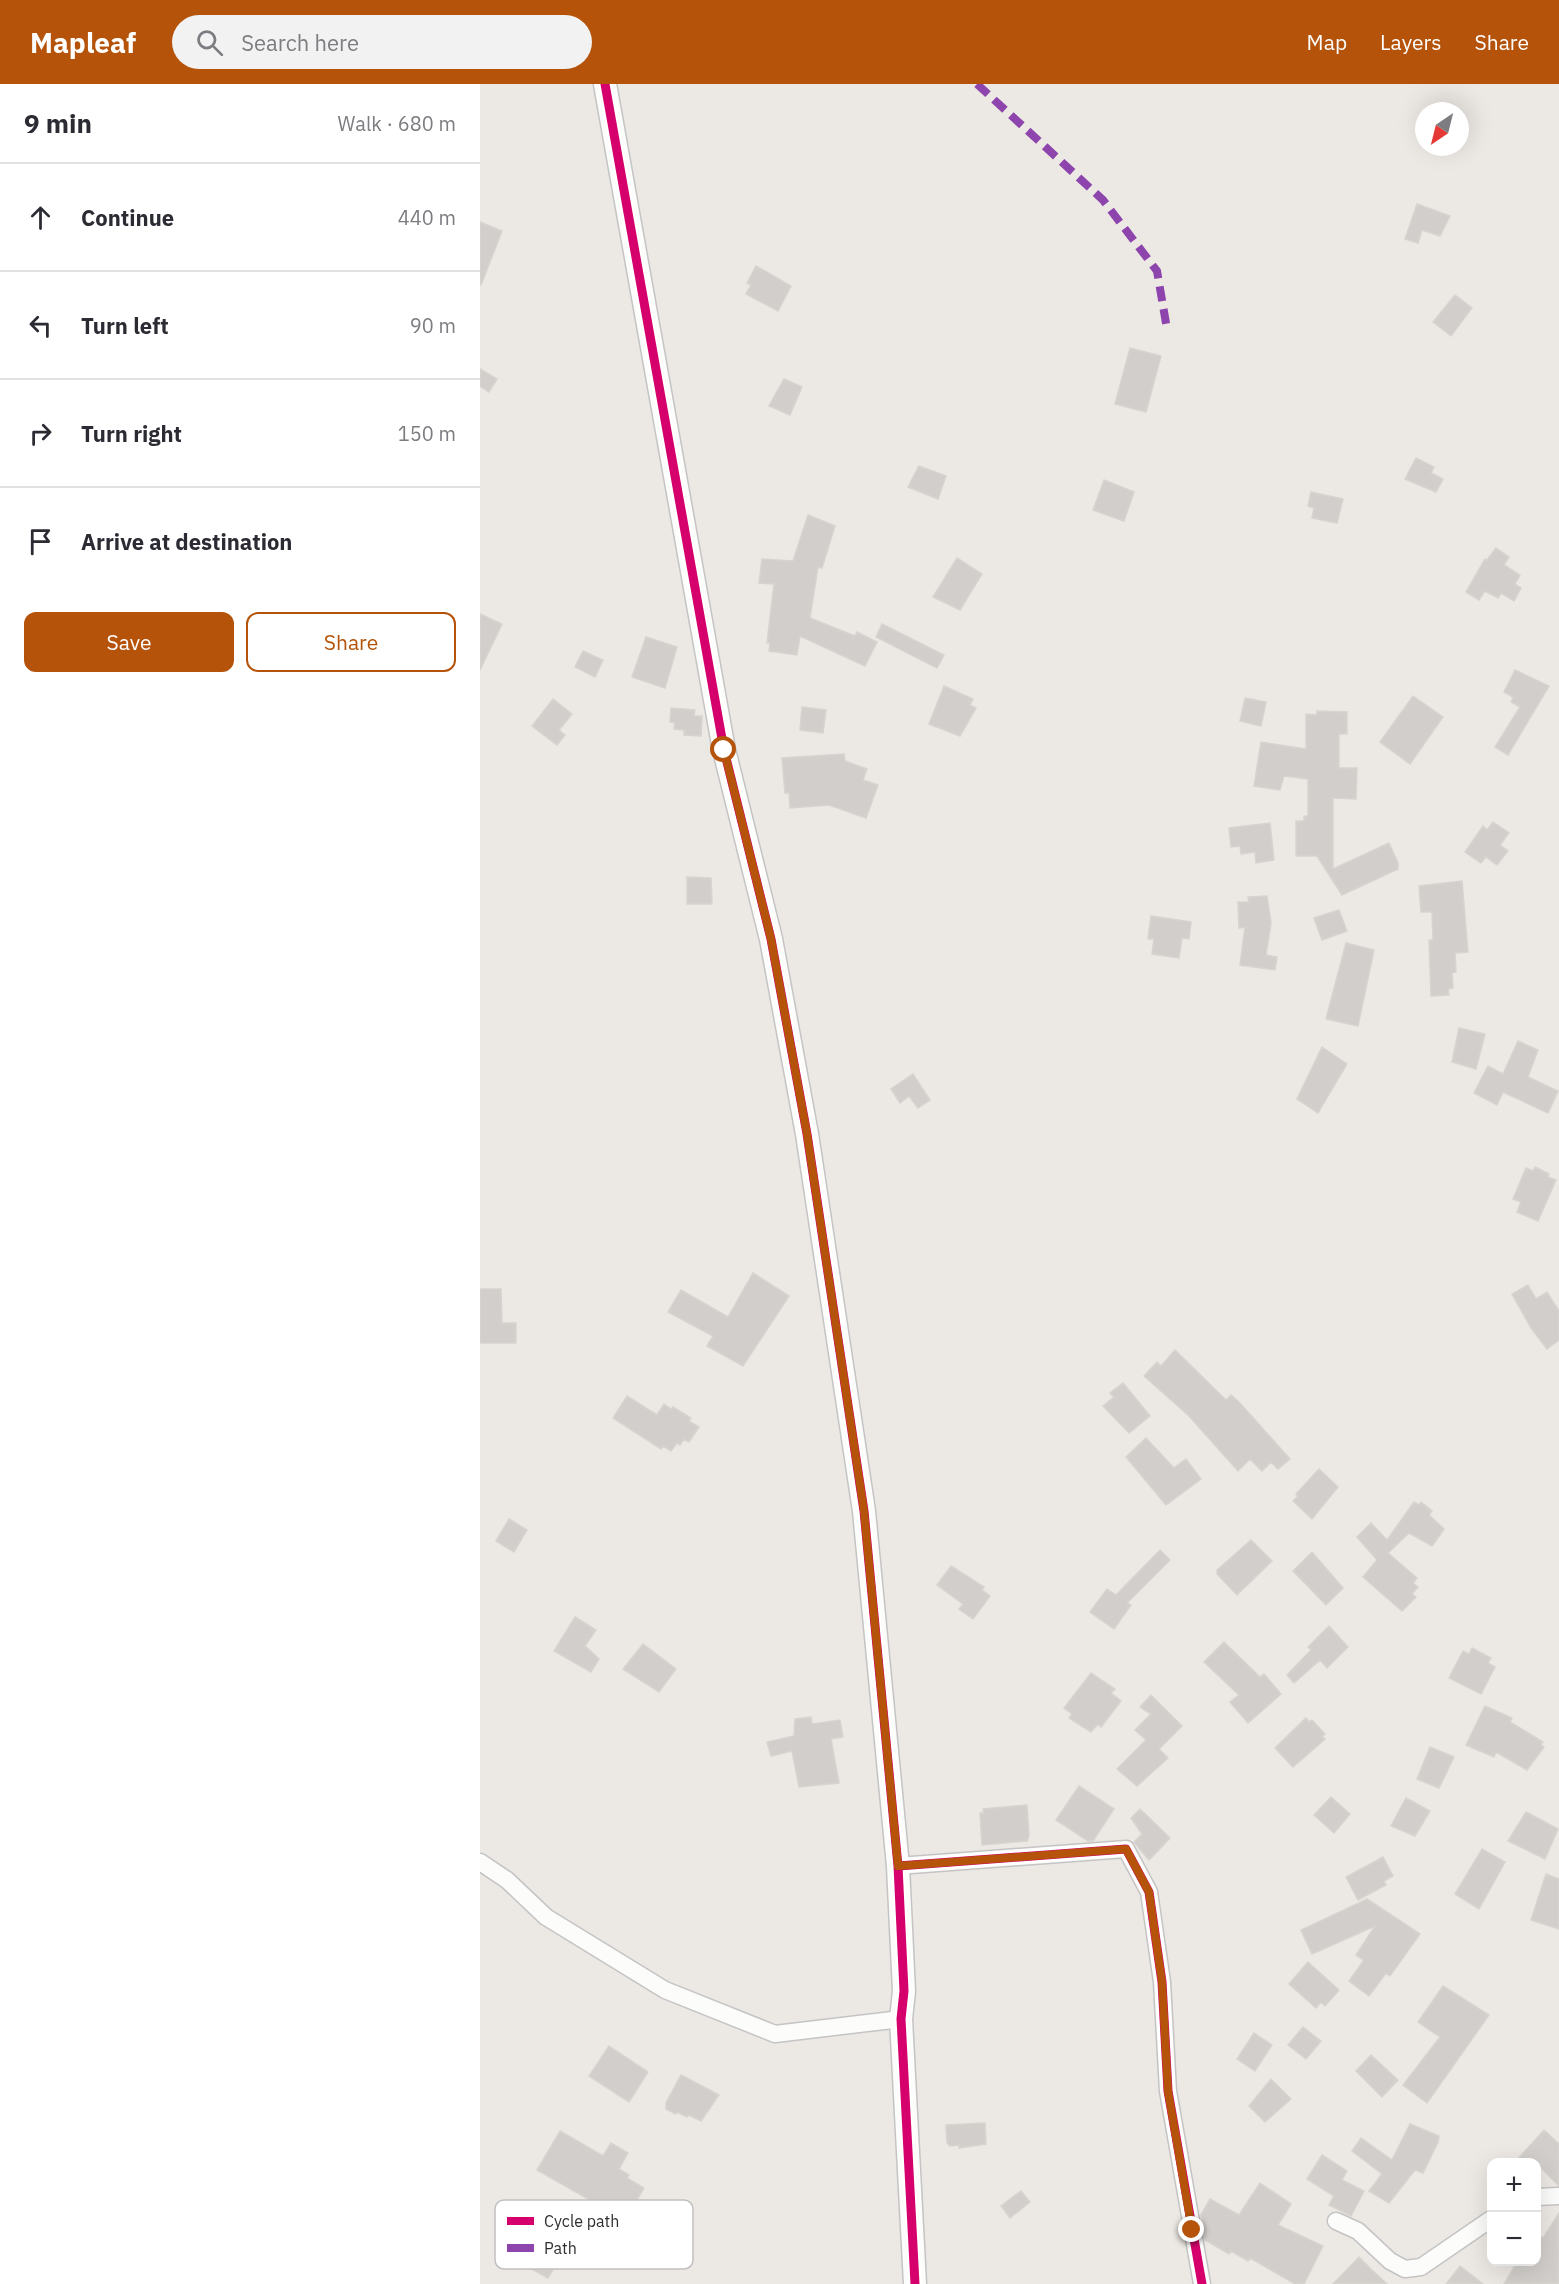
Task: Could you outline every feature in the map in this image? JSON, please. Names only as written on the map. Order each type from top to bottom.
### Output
[{"type":"street","points":[[606,84],[724,750],[771,939],[807,1134],[864,1511],[898,1866],[904,1991],[901,2019],[915,2284]]},
{"type":"street","points":[[898,1866],[1126,1849],[1149,1892],[1162,1982],[1168,2091],[1202,2284]]},
{"type":"street","points":[[480,1862],[507,1880],[546,1917],[665,1990],[775,2034],[901,2019]]},
{"type":"street","points":[[1541,2196],[1559,2196]]},
{"type":"street","points":[[1336,2221],[1358,2231],[1390,2261],[1405,2270],[1421,2267],[1487,2222]]},
{"type":"building","points":[[1417,204],[1450,216],[1440,236],[1422,230],[1418,243],[1405,239]]},
{"type":"building","points":[[480,222],[502,231],[481,285],[480,285]]},
{"type":"building","points":[[756,266],[791,286],[778,311],[746,294],[751,285],[747,283]]},
{"type":"building","points":[[1455,295],[1472,308],[1451,336],[1433,322]]},
{"type":"building","points":[[1130,348],[1161,356],[1146,412],[1115,404]]},
{"type":"building","points":[[480,369],[497,379],[489,392],[480,386]]},
{"type":"building","points":[[784,379],[802,387],[790,415],[769,406]]},
{"type":"building","points":[[1416,458],[1434,467],[1431,473],[1443,479],[1436,492],[1405,479]]},
{"type":"building","points":[[919,466],[946,476],[938,499],[908,487]]},
{"type":"building","points":[[1104,480],[1134,492],[1124,521],[1093,510]]},
{"type":"building","points":[[1311,492],[1343,499],[1337,523],[1312,518],[1314,508],[1308,506]]},
{"type":"building","points":[[808,515],[835,526],[822,568],[818,567],[810,618],[855,636],[857,632],[877,642],[865,666],[800,636],[797,655],[769,651],[770,643],[767,643],[774,584],[759,583],[762,559],[793,561]]},
{"type":"building","points":[[1496,548],[1509,557],[1504,565],[1520,575],[1515,584],[1521,588],[1514,601],[1501,593],[1498,598],[1485,591],[1479,600],[1466,592],[1485,559],[1487,560]]},
{"type":"building","points":[[957,558],[982,574],[960,610],[933,597]]},
{"type":"building","points":[[480,614],[502,624],[480,670]]},
{"type":"building","points":[[882,624],[944,655],[937,668],[876,637]]},
{"type":"building","points":[[646,637],[677,647],[665,688],[632,677]]},
{"type":"building","points":[[583,651],[603,660],[595,677],[575,667]]},
{"type":"building","points":[[1515,670],[1549,686],[1508,755],[1495,747],[1520,707],[1511,702],[1513,697],[1504,692]]},
{"type":"building","points":[[944,686],[973,699],[970,705],[976,708],[960,736],[929,724]]},
{"type":"building","points":[[1413,696],[1443,717],[1410,764],[1380,742]]},
{"type":"building","points":[[1245,698],[1266,702],[1261,726],[1240,721]]},
{"type":"building","points":[[553,699],[572,714],[559,730],[565,735],[557,745],[532,726]]},
{"type":"building","points":[[802,707],[826,710],[823,733],[800,730]]},
{"type":"building","points":[[671,708],[695,710],[694,716],[702,716],[701,736],[684,735],[684,730],[674,729],[675,723],[670,722]]},
{"type":"building","points":[[1317,711],[1347,712],[1347,734],[1339,734],[1339,768],[1357,768],[1356,799],[1333,798],[1333,869],[1389,843],[1398,863],[1398,869],[1342,895],[1317,856],[1296,856],[1296,821],[1304,821],[1304,816],[1308,816],[1308,779],[1284,776],[1280,790],[1254,786],[1261,742],[1306,749],[1306,714],[1317,715]]},
{"type":"building","points":[[844,754],[845,761],[867,769],[863,780],[878,785],[866,818],[829,805],[790,808],[789,793],[785,793],[782,758]]},
{"type":"building","points":[[1493,822],[1509,833],[1500,845],[1508,851],[1497,865],[1486,857],[1481,863],[1465,852],[1483,826],[1487,830]]},
{"type":"building","points":[[1270,823],[1274,860],[1256,863],[1255,852],[1241,854],[1240,846],[1231,847],[1229,828]]},
{"type":"building","points":[[687,877],[711,878],[712,904],[687,904]]},
{"type":"building","points":[[1462,881],[1468,952],[1455,953],[1456,972],[1452,973],[1453,988],[1448,989],[1449,995],[1431,996],[1429,940],[1433,940],[1432,912],[1421,912],[1419,886]]},
{"type":"building","points":[[1267,896],[1271,923],[1266,955],[1277,957],[1275,970],[1240,965],[1245,927],[1239,928],[1238,902],[1249,902],[1248,897]]},
{"type":"building","points":[[1339,910],[1347,931],[1322,940],[1314,918]]},
{"type":"building","points":[[1151,916],[1191,922],[1189,939],[1182,938],[1179,958],[1152,954],[1154,939],[1148,939]]},
{"type":"building","points":[[1346,943],[1374,950],[1358,1026],[1326,1019]]},
{"type":"building","points":[[1459,1028],[1485,1034],[1476,1069],[1452,1062]]},
{"type":"building","points":[[1518,1041],[1538,1050],[1528,1077],[1558,1091],[1548,1113],[1503,1092],[1497,1105],[1474,1093],[1488,1066],[1503,1074]]},
{"type":"building","points":[[1322,1047],[1347,1064],[1318,1113],[1297,1099]]},
{"type":"building","points":[[913,1074],[930,1100],[918,1108],[909,1096],[900,1103],[891,1089]]},
{"type":"building","points":[[1535,1167],[1556,1180],[1538,1221],[1517,1212],[1521,1202],[1513,1199],[1526,1168],[1533,1171]]},
{"type":"building","points":[[753,1273],[789,1296],[743,1366],[707,1346],[713,1336],[668,1312],[681,1290],[728,1317]]},
{"type":"building","points":[[1528,1285],[1536,1299],[1547,1292],[1559,1311],[1559,1340],[1547,1349],[1531,1328],[1512,1294]]},
{"type":"building","points":[[480,1289],[501,1289],[502,1323],[516,1323],[516,1343],[480,1343]]},
{"type":"building","points":[[1175,1350],[1226,1400],[1231,1395],[1238,1401],[1290,1459],[1278,1469],[1271,1462],[1262,1471],[1250,1459],[1238,1471],[1188,1415],[1144,1376],[1157,1362],[1161,1366]]},
{"type":"building","points":[[1123,1383],[1150,1416],[1129,1433],[1103,1406],[1114,1397],[1110,1393]]},
{"type":"building","points":[[627,1396],[657,1415],[664,1404],[671,1409],[673,1407],[691,1418],[689,1421],[699,1427],[689,1442],[684,1439],[680,1445],[677,1443],[671,1451],[663,1446],[661,1449],[613,1418]]},
{"type":"building","points":[[1146,1438],[1174,1468],[1186,1459],[1201,1479],[1166,1505],[1126,1457]]},
{"type":"building","points":[[1319,1469],[1338,1487],[1312,1519],[1293,1501],[1298,1496],[1296,1494]]},
{"type":"building","points":[[1414,1502],[1419,1505],[1421,1502],[1432,1511],[1429,1515],[1444,1529],[1432,1546],[1409,1533],[1388,1553],[1417,1578],[1413,1583],[1418,1587],[1412,1594],[1416,1597],[1402,1611],[1363,1577],[1377,1560],[1357,1537],[1371,1523],[1387,1540]]},
{"type":"building","points":[[509,1519],[527,1530],[514,1552],[496,1541]]},
{"type":"building","points":[[1251,1540],[1272,1561],[1237,1595],[1217,1574],[1217,1570]]},
{"type":"building","points":[[1160,1550],[1170,1560],[1127,1603],[1131,1605],[1114,1629],[1090,1612],[1107,1589],[1116,1595]]},
{"type":"building","points":[[1312,1552],[1343,1588],[1326,1605],[1293,1571]]},
{"type":"building","points":[[951,1566],[984,1587],[982,1590],[990,1596],[973,1619],[959,1609],[963,1604],[937,1585]]},
{"type":"building","points":[[575,1617],[596,1630],[585,1646],[599,1659],[591,1672],[554,1651]]},
{"type":"building","points":[[1329,1626],[1348,1647],[1327,1668],[1320,1660],[1294,1683],[1287,1675],[1311,1650],[1308,1647]]},
{"type":"building","points":[[1224,1642],[1260,1677],[1264,1674],[1281,1694],[1248,1723],[1230,1702],[1239,1695],[1204,1662]]},
{"type":"building","points":[[643,1644],[676,1669],[659,1692],[623,1669]]},
{"type":"building","points":[[1472,1648],[1491,1658],[1488,1663],[1495,1667],[1481,1694],[1449,1678],[1463,1651],[1469,1654]]},
{"type":"building","points":[[1091,1673],[1115,1689],[1111,1693],[1121,1701],[1101,1727],[1098,1724],[1091,1732],[1069,1718],[1072,1714],[1064,1708]]},
{"type":"building","points":[[1151,1695],[1182,1726],[1159,1749],[1168,1758],[1137,1786],[1117,1769],[1146,1740],[1135,1730],[1151,1714],[1140,1707]]},
{"type":"building","points":[[1485,1706],[1512,1718],[1510,1722],[1543,1742],[1541,1745],[1544,1747],[1527,1770],[1496,1752],[1494,1757],[1466,1745]]},
{"type":"building","points":[[811,1717],[812,1724],[840,1720],[843,1737],[831,1739],[839,1783],[799,1787],[792,1751],[771,1756],[767,1742],[794,1736],[795,1719]]},
{"type":"building","points":[[1306,1718],[1309,1722],[1312,1720],[1325,1734],[1322,1737],[1325,1739],[1293,1767],[1275,1748]]},
{"type":"building","points":[[1430,1747],[1454,1757],[1439,1788],[1417,1779]]},
{"type":"building","points":[[1079,1786],[1114,1809],[1093,1841],[1088,1841],[1056,1820]]},
{"type":"building","points":[[1331,1797],[1350,1814],[1334,1833],[1314,1815]]},
{"type":"building","points":[[1406,1798],[1430,1811],[1415,1836],[1391,1826]]},
{"type":"building","points":[[1027,1805],[1029,1836],[1027,1841],[982,1845],[980,1813],[984,1813],[983,1809]]},
{"type":"building","points":[[1140,1809],[1170,1838],[1149,1860],[1134,1842],[1142,1834],[1131,1818]]},
{"type":"building","points":[[1526,1812],[1558,1829],[1545,1859],[1508,1841]]},
{"type":"building","points":[[1482,1849],[1505,1862],[1479,1909],[1455,1894]]},
{"type":"building","points":[[1383,1857],[1393,1876],[1384,1881],[1386,1885],[1358,1900],[1346,1877]]},
{"type":"building","points":[[1546,1874],[1559,1879],[1559,1929],[1531,1920]]},
{"type":"building","points":[[1367,1899],[1420,1934],[1390,1976],[1386,1973],[1369,1996],[1349,1981],[1364,1960],[1356,1955],[1375,1926],[1312,1954],[1301,1930]]},
{"type":"building","points":[[1308,1962],[1339,1990],[1325,2006],[1321,2002],[1316,2008],[1289,1984]]},
{"type":"building","points":[[1443,1986],[1489,2015],[1427,2103],[1403,2085],[1440,2037],[1418,2022]]},
{"type":"building","points":[[1303,2027],[1321,2041],[1306,2059],[1288,2045]]},
{"type":"building","points":[[1254,2033],[1272,2045],[1255,2071],[1237,2059]]},
{"type":"building","points":[[609,2046],[648,2072],[629,2102],[589,2076]]},
{"type":"building","points":[[1371,2055],[1398,2080],[1382,2097],[1356,2071]]},
{"type":"building","points":[[681,2075],[719,2095],[701,2121],[666,2109],[666,2103]]},
{"type":"building","points":[[1271,2079],[1291,2099],[1265,2122],[1249,2106]]},
{"type":"building","points":[[985,2123],[986,2144],[959,2148],[959,2145],[950,2146],[947,2143],[946,2125]]},
{"type":"building","points":[[1410,2124],[1439,2136],[1438,2142],[1423,2173],[1415,2170],[1389,2203],[1369,2191],[1382,2174],[1352,2151],[1361,2138],[1392,2160]]},
{"type":"building","points":[[1544,2130],[1559,2144],[1559,2186],[1541,2168],[1541,2158],[1519,2158]]},
{"type":"building","points":[[560,2131],[603,2156],[611,2143],[628,2153],[619,2169],[629,2175],[627,2178],[644,2188],[637,2200],[590,2200],[537,2170]]},
{"type":"building","points":[[1322,2155],[1347,2171],[1342,2180],[1364,2191],[1351,2216],[1329,2205],[1334,2196],[1307,2179]]},
{"type":"building","points":[[1260,2183],[1291,2204],[1278,2225],[1323,2246],[1304,2284],[1295,2284],[1250,2258],[1248,2261],[1231,2251],[1229,2254],[1205,2240],[1201,2215],[1210,2199],[1239,2215]]},
{"type":"building","points":[[1021,2191],[1030,2202],[1010,2218],[1001,2206]]},
{"type":"building","points":[[1559,2213],[1559,2284],[1504,2284],[1515,2266],[1541,2266],[1541,2237],[1543,2238]]},
{"type":"building","points":[[1359,2257],[1371,2269],[1387,2284],[1333,2284]]},
{"type":"building","points":[[1460,2266],[1483,2284],[1446,2284]]},
{"type":"building","points":[[532,2269],[553,2269],[548,2278]]},
{"type":"marked path","points":[[977,84],[1103,200],[1157,271],[1167,329]]},
{"type":"cycle path","points":[[605,84],[724,750],[771,939],[807,1134],[864,1511],[898,1866],[904,1991],[901,2019],[915,2284]]},
{"type":"cycle path","points":[[898,1866],[1126,1849],[1149,1892],[1162,1982],[1168,2091],[1202,2284]]},
{"type":"route","points":[[724,750],[771,939],[807,1134],[864,1511],[898,1866],[1126,1849],[1149,1892],[1162,1982],[1168,2091],[1192,2230]]}]
